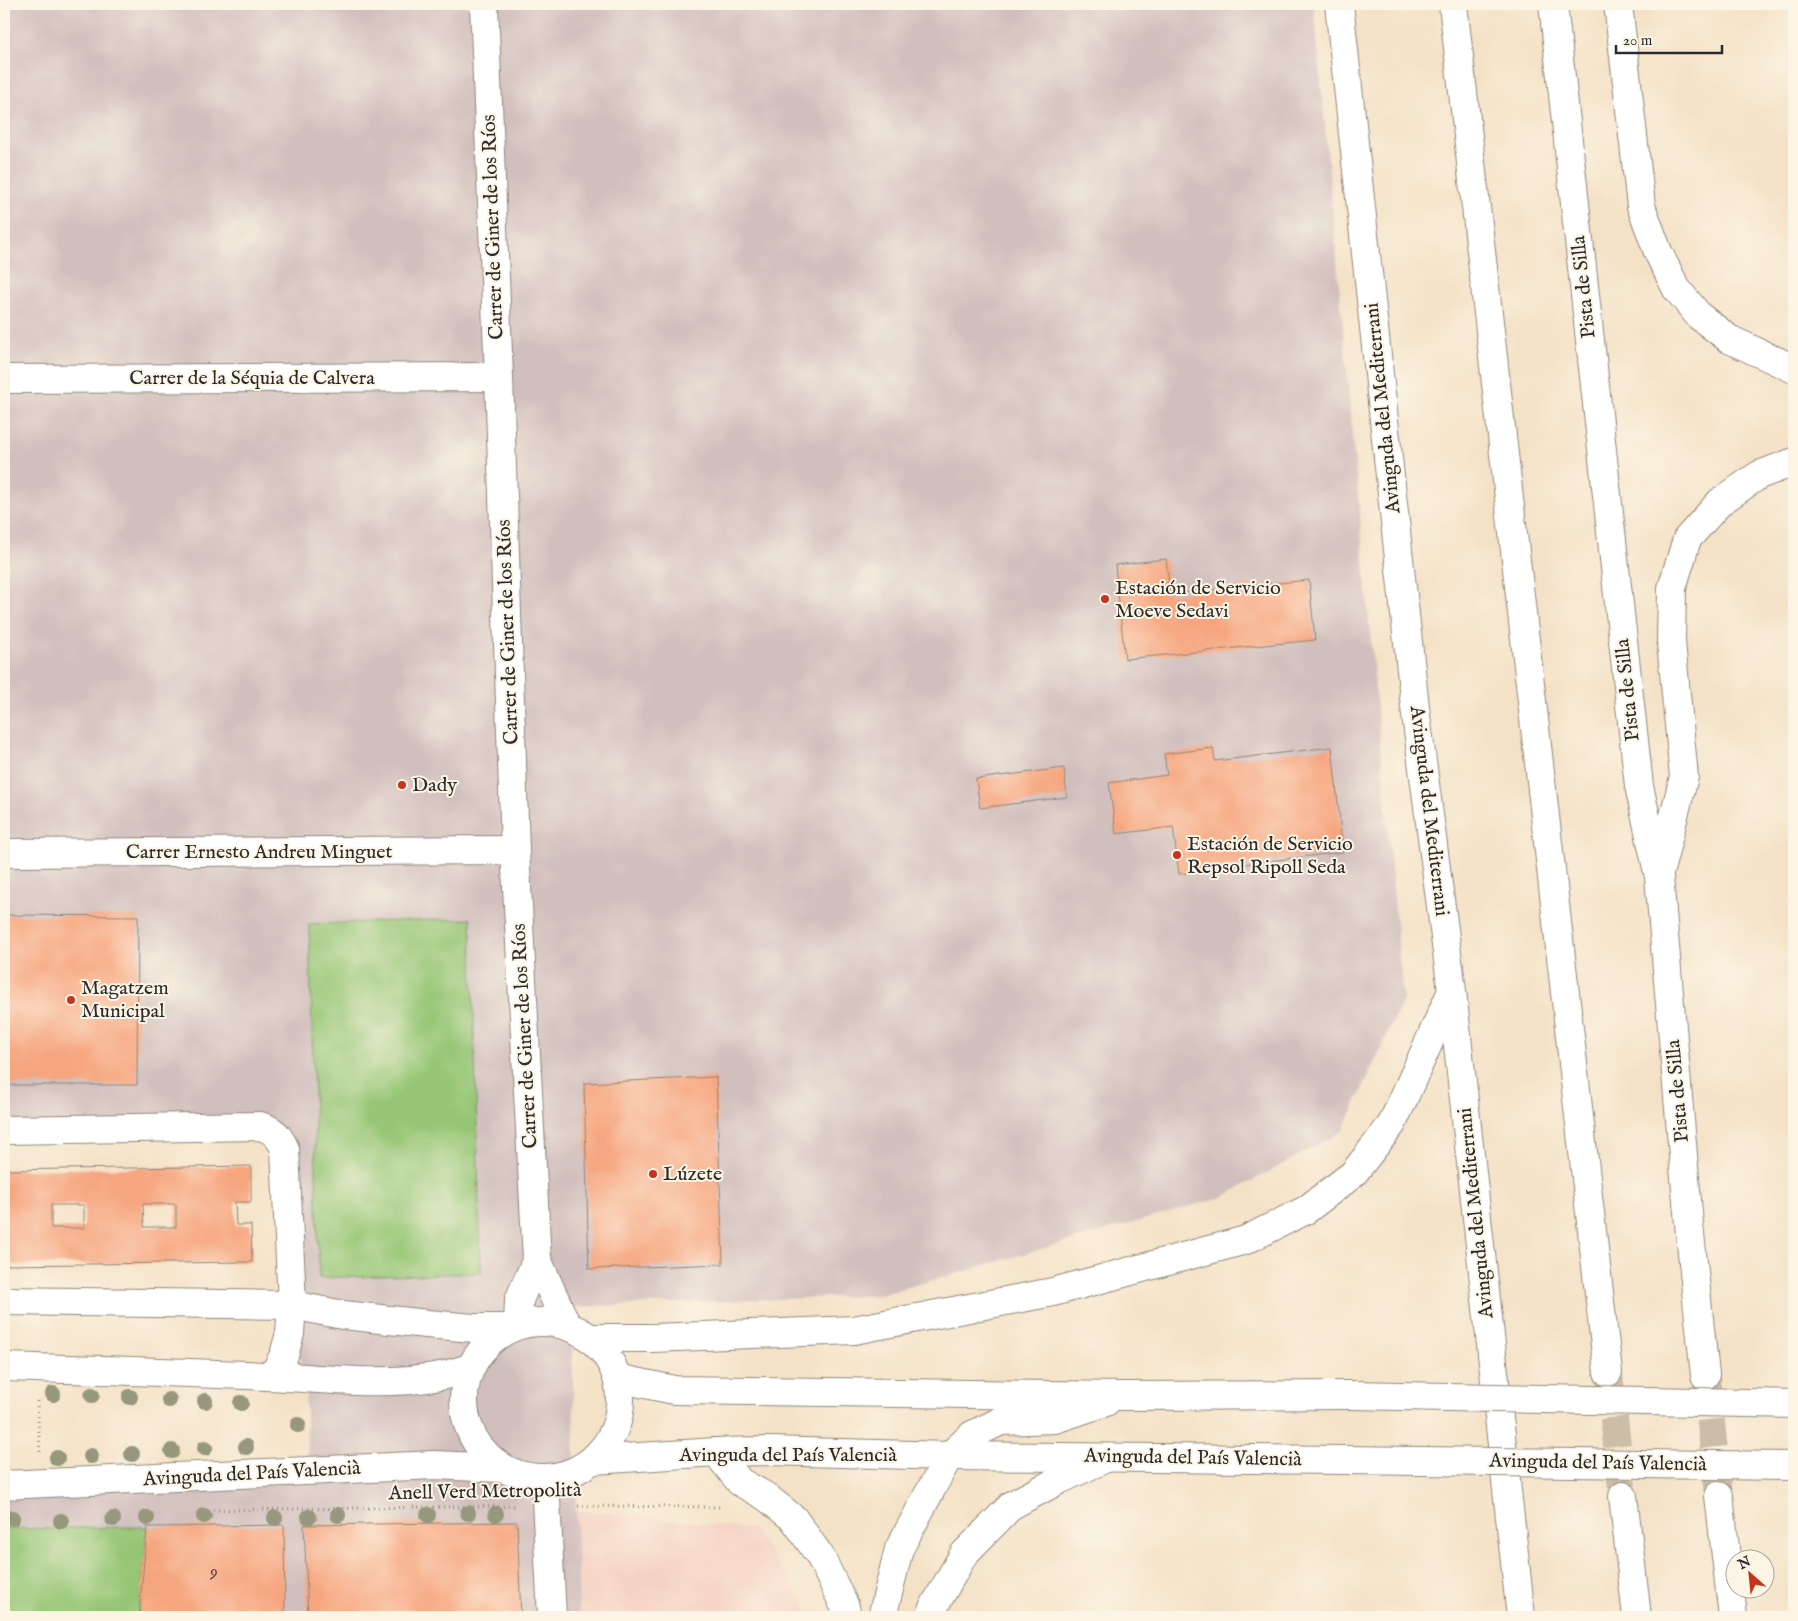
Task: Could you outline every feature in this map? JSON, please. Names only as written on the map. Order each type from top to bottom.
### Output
[{"type":"main road","name":"Carrer de Giner de los Ríos","points":[[484,4],[515,850],[537,1260],[520,1300],[513,1327]]},
{"type":"main road","name":"Avinguda del Mediterrani","points":[[1339,4],[1415,707],[1452,991],[1521,1617]]},
{"type":"main road","points":[[1453,4],[1608,1372]]},
{"type":"main road","name":"Pista de Silla","points":[[1553,4],[1639,786],[1659,877],[1689,1224],[1706,1375]]},
{"type":"main road","points":[[1618,4],[1641,206],[1658,252],[1676,288],[1699,316],[1729,339],[1794,369]]},
{"type":"main road","name":"Carrer de la Séquia de Calvera","points":[[4,379],[499,377]]},
{"type":"main road","points":[[1659,877],[1684,776],[1671,642],[1672,588],[1687,539],[1720,502],[1759,475],[1794,462]]},
{"type":"main road","name":"Carrer Ernesto Andreu Minguet","points":[[4,853],[515,850]]},
{"type":"main road","points":[[4,1302],[292,1305],[343,1315],[474,1328],[513,1327],[542,1321],[579,1332],[653,1338],[854,1330],[1053,1292],[1246,1240],[1306,1210],[1352,1174],[1392,1124],[1452,991]]},
{"type":"main road","points":[[4,1130],[260,1126],[270,1129],[280,1137],[285,1149],[292,1305],[290,1333],[284,1355],[273,1376]]},
{"type":"main road","name":"Carrer de Giner de los Ríos","points":[[537,1260],[579,1332]]},
{"type":"main road","points":[[513,1327],[486,1345],[470,1368],[463,1396],[466,1424],[479,1449],[501,1468],[522,1477],[545,1479],[570,1473],[593,1460],[608,1443],[617,1422],[620,1400],[617,1378],[606,1355],[579,1332]]},
{"type":"main road","points":[[4,1367],[273,1376],[346,1381],[413,1380],[442,1376],[470,1368]]},
{"type":"main road","points":[[617,1378],[674,1390],[1124,1396],[1352,1395],[1794,1404]]},
{"type":"main road","points":[[882,1617],[899,1549],[949,1456],[972,1435],[1001,1421],[1055,1419],[1124,1396]]},
{"type":"main road","name":"Avinguda del País Valencià","points":[[593,1460],[716,1452],[769,1451],[949,1456],[1109,1456],[1794,1466]]},
{"type":"main road","points":[[716,1452],[740,1482],[765,1496],[794,1520],[820,1556],[845,1608],[847,1617]]},
{"type":"main road","points":[[930,1617],[932,1610],[964,1554],[1012,1505],[1109,1456]]},
{"type":"main road","name":"Avinguda del País Valencià","points":[[4,1485],[434,1465],[501,1468]]},
{"type":"main road","points":[[545,1479],[552,1617]]},
{"type":"main road","points":[[1623,1496],[1637,1617]]},
{"type":"main road","points":[[1720,1496],[1733,1617]]},
{"type":"path","points":[[37,1398],[40,1460]]},
{"type":"path","name":"Anell Verd Metropolità","points":[[204,1510],[547,1506],[720,1507]]},
{"type":"shaded area","points":[[4,4],[1314,4],[1403,1000],[1343,1131],[1223,1197],[881,1295],[571,1307],[579,1617],[4,1617],[4,1484],[308,1471],[305,1390],[292,1305],[280,1137],[4,1130]]},
{"type":"shaded area","points":[[576,1510],[753,1529],[805,1601],[808,1617],[579,1617]]},
{"type":"green space","points":[[471,919],[481,1273],[319,1278],[309,924]]},
{"type":"green space","points":[[147,1527],[139,1617],[4,1617],[4,1529]]},
{"type":"building","points":[[1166,559],[1170,594],[1309,580],[1315,640],[1125,659],[1115,565]]},
{"type":"building","points":[[1332,747],[1343,852],[1179,874],[1173,827],[1116,834],[1109,783],[1167,775],[1164,754],[1213,748],[1215,761]]},
{"type":"building","points":[[1064,768],[1067,797],[980,808],[976,779]]},
{"type":"building","name":"Magatzem Municipal","points":[[4,915],[138,916],[137,1085],[4,1085]]},
{"type":"building","name":"Lúzete","points":[[716,1077],[723,1264],[589,1269],[584,1083]]},
{"type":"building","points":[[251,1166],[251,1202],[235,1202],[236,1225],[251,1225],[252,1262],[4,1265],[4,1170]],"holes":[[[143,1204],[176,1204],[176,1227],[144,1227]],[[51,1205],[84,1205],[84,1228],[51,1228]]]},
{"type":"building","points":[[517,1522],[521,1617],[308,1617],[304,1525]]},
{"type":"building","points":[[284,1525],[285,1617],[139,1617],[147,1527]]},
{"type":"tunnel","points":[[1609,1376],[1623,1496]]},
{"type":"tunnel","points":[[1706,1378],[1719,1496]]},
{"type":"place","name":"Estación de Servicio Moeve Sedavi","points":[[1105,599]]},
{"type":"place","name":"Dady","points":[[402,785]]},
{"type":"place","name":"Estación de Servicio Repsol Ripoll Seda","points":[[1177,855]]},
{"type":"place","name":"Magatzem Municipal","points":[[71,1000]]},
{"type":"place","name":"Lúzete","points":[[653,1174]]}]
